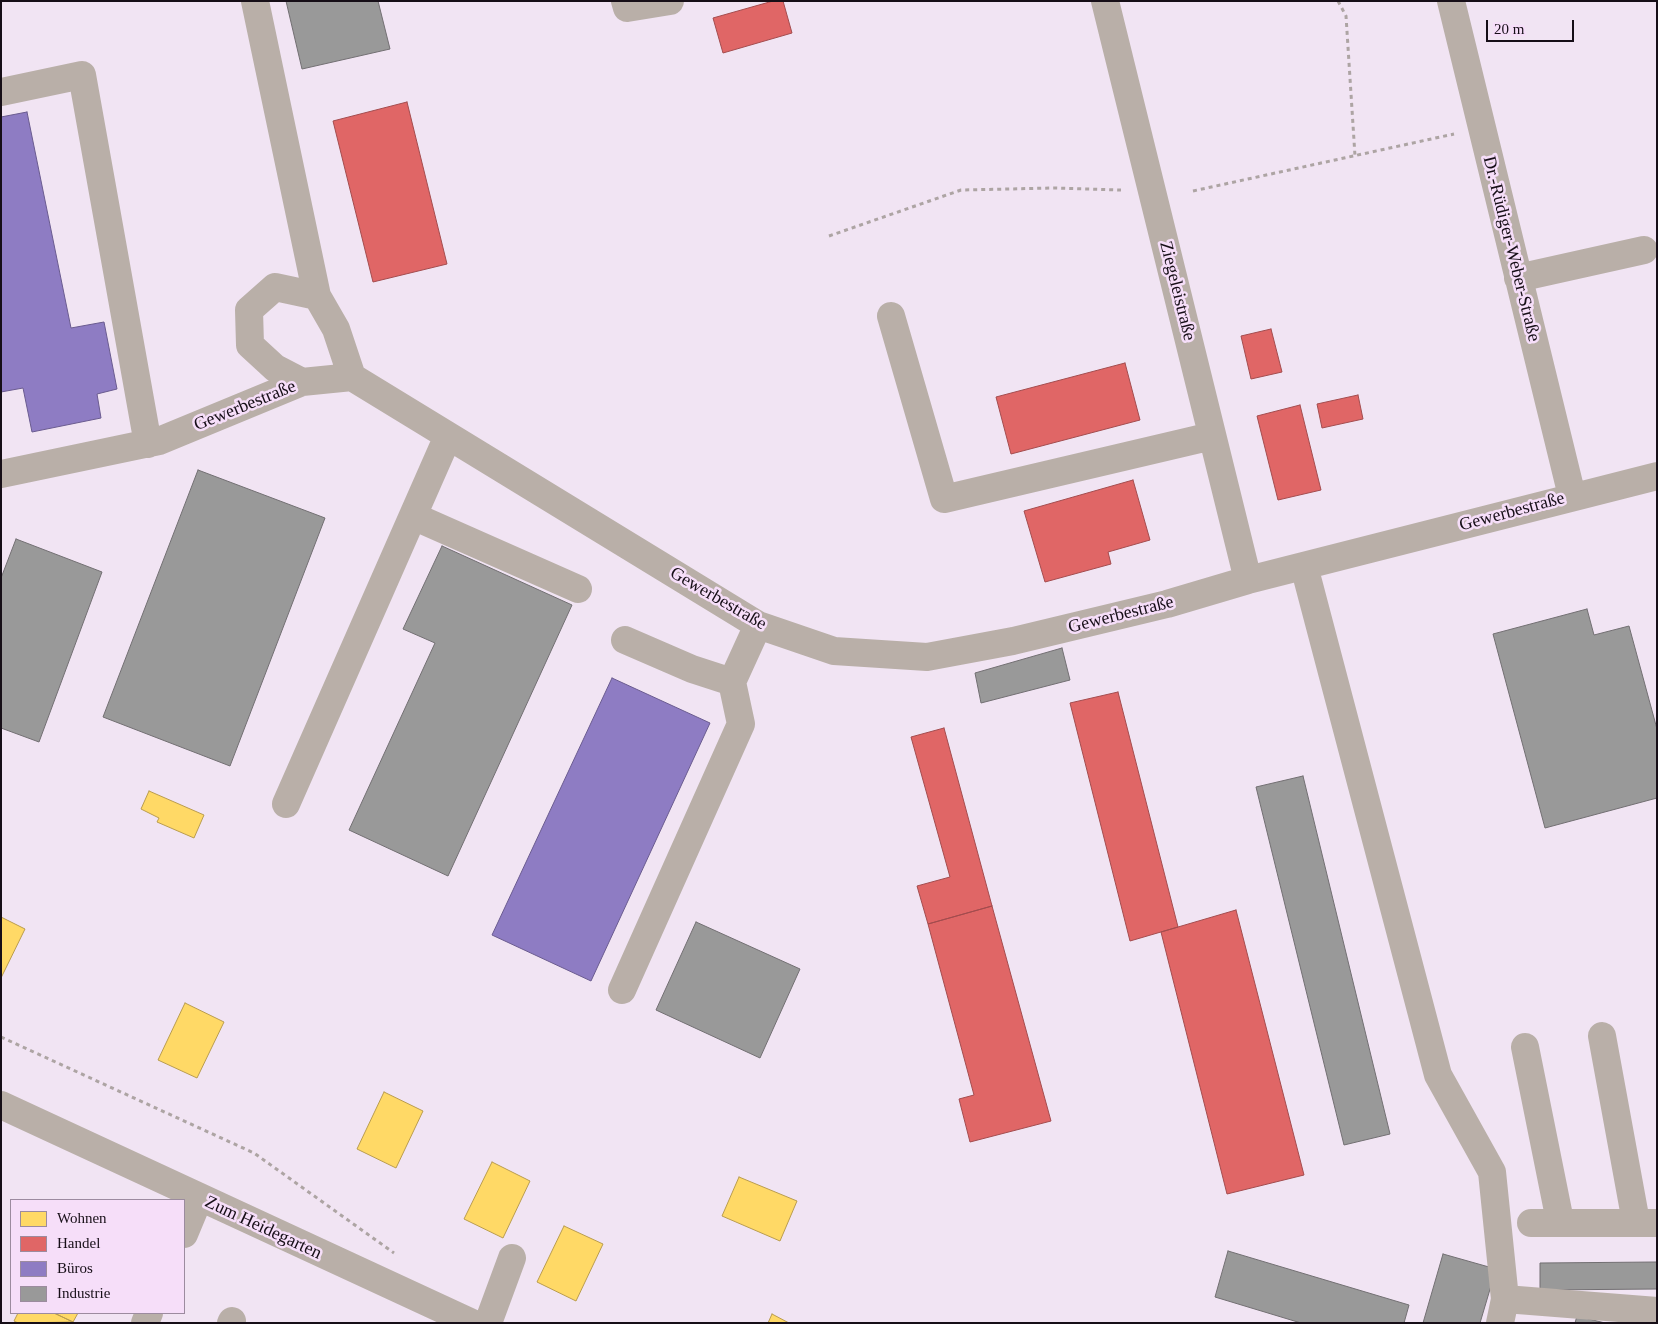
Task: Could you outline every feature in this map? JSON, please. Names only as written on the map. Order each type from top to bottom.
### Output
[{"type":"street","points":[[255,1],[317,296],[336,329],[352,377]]},
{"type":"street","points":[[625,1],[627,8],[670,1]]},
{"type":"street","name":"Ziegeleistraße","points":[[1105,1],[1248,580]]},
{"type":"street","name":"Dr.-Rüdiger-Weber-Straße","points":[[1451,1],[1572,496]]},
{"type":"street","points":[[1,92],[82,75],[148,444]]},
{"type":"street","points":[[1518,278],[1644,250]]},
{"type":"street","points":[[302,382],[275,368],[250,345],[250,310],[275,287],[317,296]]},
{"type":"street","points":[[891,316],[944,499],[1212,436]]},
{"type":"street","name":"Gewerbestraße","points":[[1,474],[159,441],[302,382],[352,377],[758,625],[834,652],[927,657],[1012,642],[1167,604],[1248,580],[1572,496],[1657,476]]},
{"type":"street","points":[[286,804],[448,436]]},
{"type":"street","points":[[413,516],[578,589]]},
{"type":"street","points":[[1304,566],[1438,1075],[1492,1172],[1503,1311],[1657,1311]]},
{"type":"street","points":[[622,990],[741,724],[732,682],[758,625]]},
{"type":"street","points":[[625,640],[692,669],[732,682]]},
{"type":"street","points":[[1531,1223],[1560,1221],[1646,1223],[1602,1036]]},
{"type":"street","points":[[1525,1047],[1560,1221]]},
{"type":"street","name":"Zum Heidegarten","points":[[1,1105],[472,1323]]},
{"type":"street","points":[[185,1232],[199,1198]]},
{"type":"street","points":[[488,1323],[512,1258]]},
{"type":"path","points":[[1338,1],[1346,16],[1354,156]]},
{"type":"path","points":[[1193,192],[1482,128]]},
{"type":"path","points":[[829,236],[961,190],[1054,188],[1152,191]]},
{"type":"path","points":[[1,1037],[254,1153],[401,1258]]},
{"type":"building: Wohnen","points":[[149,791],[204,815],[194,838],[157,822],[159,818],[141,809]]},
{"type":"building: Wohnen","points":[[1,917],[25,929],[1,978]]},
{"type":"building: Wohnen","points":[[185,1003],[224,1022],[197,1078],[158,1060]]},
{"type":"building: Wohnen","points":[[384,1092],[423,1111],[396,1168],[357,1149]]},
{"type":"building: Wohnen","points":[[492,1162],[530,1181],[503,1238],[464,1219]]},
{"type":"building: Wohnen","points":[[739,1177],[797,1201],[780,1241],[722,1216]]},
{"type":"building: Wohnen","points":[[564,1226],[603,1244],[576,1301],[537,1282]]},
{"type":"building: Wohnen","points":[[18,1314],[56,1314],[73,1322],[18,1323],[14,1321]]},
{"type":"building: Wohnen","points":[[56,1314],[77,1314],[73,1322]]},
{"type":"building: Wohnen","points":[[772,1314],[789,1323],[768,1323]]},
{"type":"building: Handel","points":[[773,1],[783,1],[792,33],[723,53],[713,18]]},
{"type":"building: Handel","points":[[407,102],[447,264],[373,282],[333,121]]},
{"type":"building: Handel","points":[[1271,329],[1282,372],[1251,379],[1241,336]]},
{"type":"building: Handel","points":[[1125,363],[1140,420],[1011,454],[996,397]]},
{"type":"building: Handel","points":[[1358,395],[1363,419],[1322,428],[1317,404]]},
{"type":"building: Handel","points":[[1300,405],[1321,490],[1278,500],[1257,416]]},
{"type":"building: Handel","points":[[1133,480],[1150,540],[1108,552],[1111,564],[1045,582],[1024,511]]},
{"type":"building: Handel","points":[[1118,692],[1178,927],[1130,941],[1070,703]]},
{"type":"building: Handel","points":[[944,728],[992,906],[928,924],[917,886],[950,877],[911,737]]},
{"type":"building: Handel","points":[[992,906],[1051,1121],[970,1142],[959,1099],[974,1095],[928,924]]},
{"type":"building: Handel","points":[[1236,910],[1304,1175],[1227,1194],[1161,932]]},
{"type":"building: Büros","points":[[27,112],[71,328],[104,322],[117,389],[97,394],[101,418],[32,432],[23,388],[1,392],[1,117]]},
{"type":"building: Büros","points":[[612,678],[710,723],[591,981],[492,935]]},
{"type":"building: Industrie","points":[[286,1],[378,1],[390,49],[302,69]]},
{"type":"building: Industrie","points":[[198,470],[325,518],[230,766],[103,717]]},
{"type":"building: Industrie","points":[[16,539],[102,572],[39,742],[1,728],[1,578]]},
{"type":"building: Industrie","points":[[442,546],[572,605],[448,876],[349,830],[435,643],[403,629]]},
{"type":"building: Industrie","points":[[1587,609],[1594,635],[1629,626],[1657,729],[1657,798],[1545,828],[1493,634]]},
{"type":"building: Industrie","points":[[1062,648],[1070,680],[981,703],[975,673]]},
{"type":"building: Industrie","points":[[1303,776],[1390,1134],[1344,1145],[1256,787]]},
{"type":"building: Industrie","points":[[696,922],[800,969],[760,1058],[656,1010]]},
{"type":"building: Industrie","points":[[1228,1251],[1409,1305],[1404,1323],[1301,1323],[1215,1297]]},
{"type":"building: Industrie","points":[[1443,1254],[1496,1269],[1480,1323],[1423,1323]]},
{"type":"building: Industrie","points":[[1657,1262],[1657,1289],[1540,1290],[1540,1263]]},
{"type":"building: Industrie","points":[[1577,1316],[1605,1323],[1575,1323]]}]
